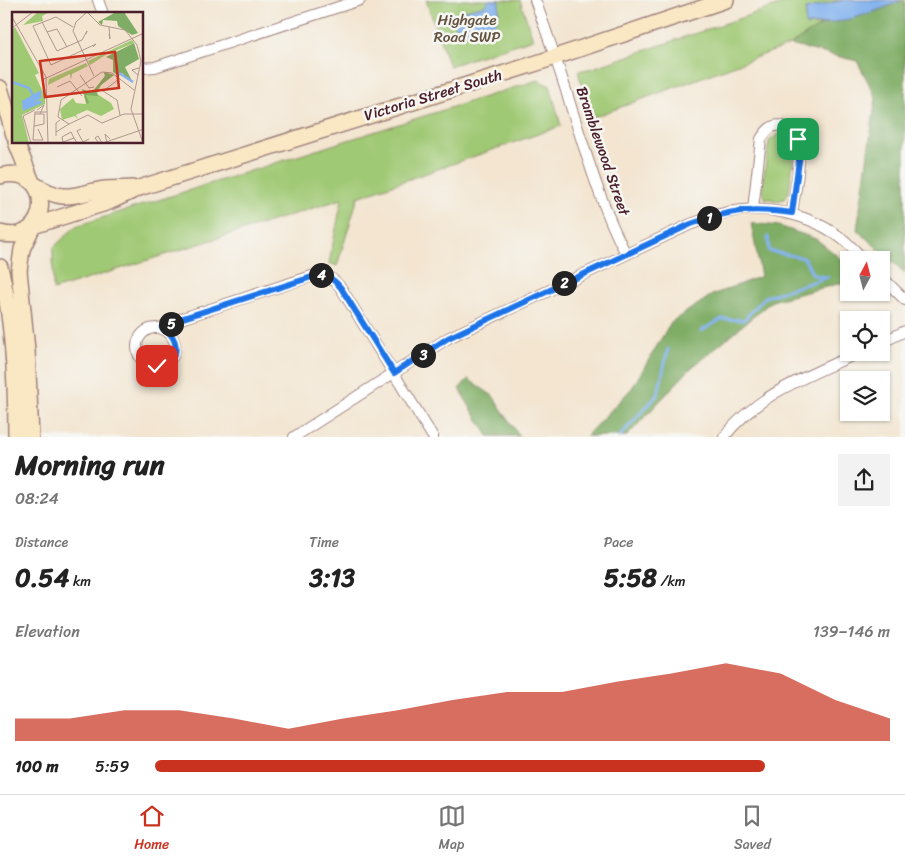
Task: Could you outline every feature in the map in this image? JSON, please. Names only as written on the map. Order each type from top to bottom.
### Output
[{"type":"main road","name":"Victoria Street South","points":[[0,233],[8,235],[20,233],[33,226],[110,202],[139,188],[555,57],[726,0]]},
{"type":"main road","points":[[0,88],[12,128]]},
{"type":"main road","points":[[17,144],[33,184],[40,194],[42,206],[22,249],[19,271],[27,350],[31,436]]},
{"type":"main road","name":"Victoria Street South","points":[[0,176],[14,174],[26,178],[49,194],[63,197],[78,196],[105,189],[139,188]]},
{"type":"main road","points":[[0,267],[14,366],[16,436]]},
{"type":"street","points":[[98,0],[102,12]]},
{"type":"street","points":[[144,68],[155,67],[360,0]]},
{"type":"street","name":"Bramblewood Street","points":[[535,0],[595,181],[617,238],[626,254]]},
{"type":"street","points":[[753,209],[761,139],[766,131],[778,125],[785,126],[798,139],[800,153],[792,213]]},
{"type":"street","points":[[294,436],[448,338],[626,254],[721,214],[753,209],[792,213],[819,224],[854,251]]},
{"type":"street","points":[[162,328],[180,319],[315,276],[329,277],[335,280],[341,288],[433,436]]},
{"type":"street","points":[[890,285],[905,300]]},
{"type":"street","points":[[890,338],[905,331]]},
{"type":"street","points":[[724,436],[747,412],[770,395],[840,361]]},
{"type":"green space","name":"Highgate Road SWP","points":[[426,0],[520,0],[533,39],[449,66]]},
{"type":"green space","points":[[794,0],[843,0],[807,9],[806,25],[822,25],[790,45],[591,118],[578,71],[593,68]]},
{"type":"green space","points":[[905,0],[905,273],[890,260],[890,251],[880,251],[857,230],[876,97],[857,61],[790,45],[822,25]]},
{"type":"green space","points":[[538,80],[550,86],[561,126],[358,197],[337,266],[329,263],[342,199],[53,290],[53,248],[76,226]]},
{"type":"green space","points":[[783,134],[790,138],[795,147],[789,192],[784,199],[778,201],[765,198],[762,188],[769,141],[777,135]]},
{"type":"green space","points":[[751,223],[779,226],[816,239],[840,258],[840,283],[772,301],[690,369],[627,436],[586,436],[632,388],[671,322],[712,295],[761,276]]},
{"type":"green space","points":[[468,379],[493,396],[519,436],[488,436],[459,389]]},
{"type":"water","points":[[489,0],[499,0],[498,17],[495,22],[492,26],[464,35],[453,23],[455,13],[485,5]]},
{"type":"water","points":[[843,0],[902,0],[855,18],[805,25],[806,9]]},
{"type":"waterway","points":[[768,237],[769,251],[804,258],[813,275],[826,277]]},
{"type":"waterway","points":[[701,331],[722,319],[744,320],[765,297],[828,277]]},
{"type":"waterway","points":[[619,437],[658,394],[668,349]]},
{"type":"route","points":[[157,366],[163,365],[172,358],[176,346],[172,335],[162,328],[180,319],[322,275],[335,280],[341,288],[394,373],[448,338],[691,224],[721,214],[753,209],[792,213],[800,153],[798,139]]}]
